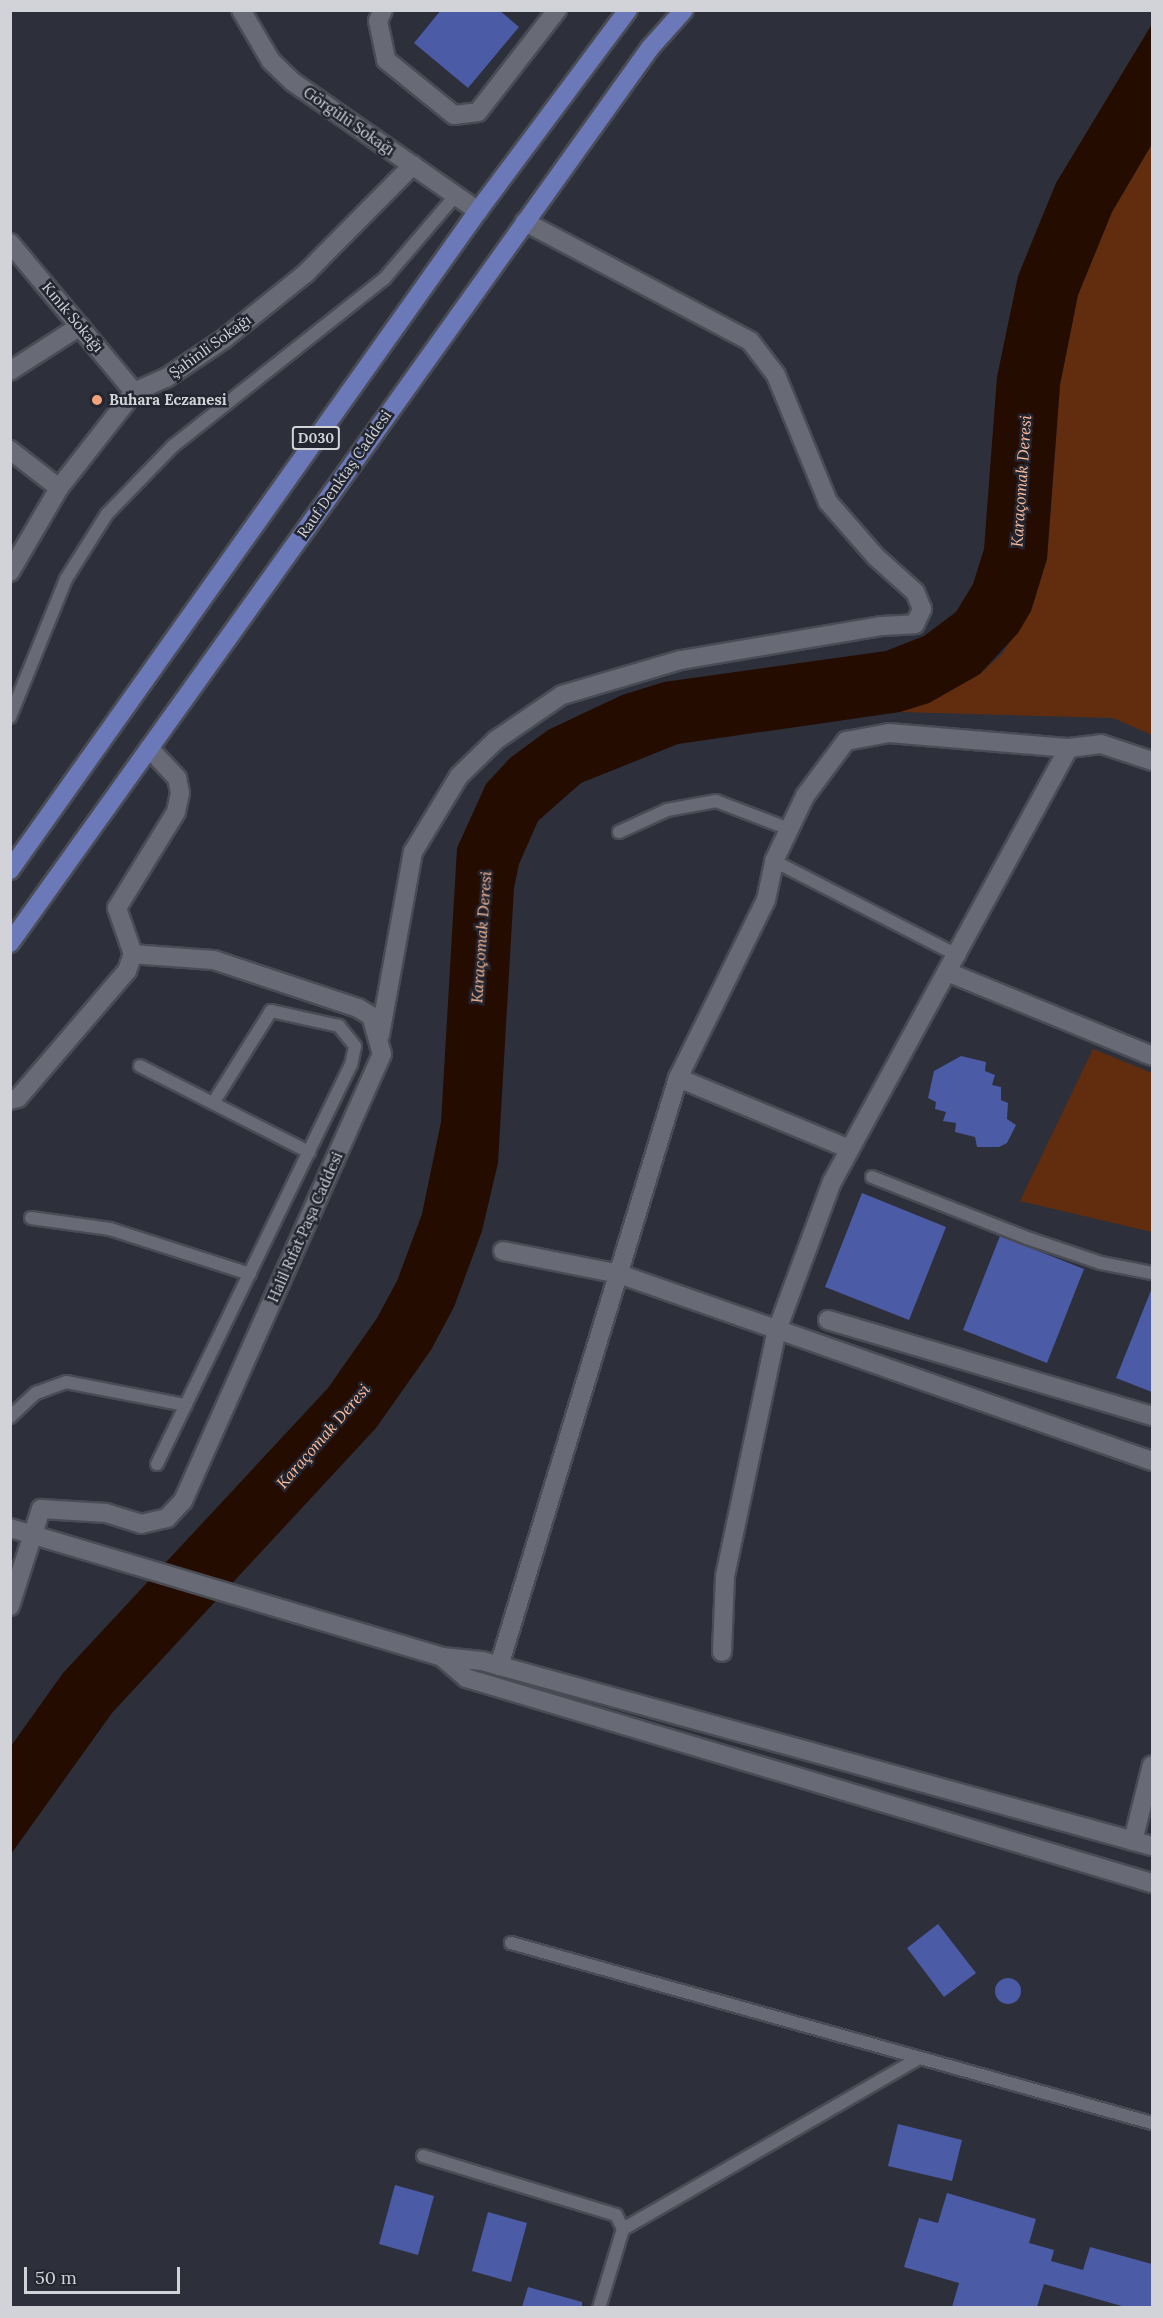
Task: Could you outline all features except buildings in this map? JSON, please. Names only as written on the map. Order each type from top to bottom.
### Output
[{"type":"main road","name":"D030","points":[[10,870],[477,211],[628,10]]},
{"type":"main road","name":"Rauf Denktaş Caddesi","points":[[11,941],[650,48],[684,10]]},
{"type":"street","name":"Görgülü Sokağı","points":[[241,10],[271,61],[292,82],[477,211]]},
{"type":"street","points":[[383,10],[378,21],[386,60],[454,115],[478,112],[557,10]]},
{"type":"street","name":"Şahinli Sokağı","points":[[10,572],[58,488],[134,392],[166,378],[224,339],[306,273],[413,165]]},
{"type":"street","points":[[380,1035],[413,852],[459,776],[496,740],[562,695],[681,660],[882,626],[915,624],[922,609],[915,592],[876,556],[828,502],[776,375],[750,341],[525,222]]},
{"type":"street","name":"Kınık Sokağı","points":[[10,243],[134,392]]},
{"type":"street","points":[[10,371],[80,326]]},
{"type":"street","points":[[10,450],[58,488]]},
{"type":"street","points":[[499,1666],[678,1078],[766,900],[774,861],[806,796],[846,741],[889,733],[1069,748],[1101,744],[1152,761]]},
{"type":"street","points":[[10,1100],[18,1098],[127,971],[133,954],[117,908],[126,886],[176,812],[180,793],[177,778],[149,748]]},
{"type":"street","points":[[722,1652],[724,1576],[776,1333],[849,1149],[950,973],[1069,748]]},
{"type":"street","points":[[133,954],[225,964],[358,1008],[371,1016],[380,1035]]},
{"type":"street","points":[[950,973],[1152,1056]]},
{"type":"street","name":"Halil Rıfat Paşa Caddesi","points":[[32,1533],[42,1509],[106,1513],[141,1524],[167,1518],[183,1501],[382,1054],[380,1035]]},
{"type":"street","points":[[678,1078],[849,1149]]},
{"type":"street","points":[[503,1251],[619,1274],[776,1333],[1152,1461]]},
{"type":"street","points":[[828,1320],[1152,1416]]},
{"type":"street","points":[[10,1528],[442,1657],[499,1666],[1152,1846]]},
{"type":"street","points":[[10,1606],[29,1558],[32,1533]]},
{"type":"street","points":[[442,1657],[466,1678],[1152,1883]]},
{"type":"street","points":[[1133,1840],[1152,1765]]},
{"type":"lane","points":[[10,717],[66,579],[107,514],[173,446],[384,279],[456,195]]},
{"type":"lane","points":[[619,832],[667,810],[716,801],[789,829]]},
{"type":"lane","points":[[774,861],[959,956]]},
{"type":"lane","name":"Halil Rıfat Paşa Caddesi","points":[[157,1464],[351,1065],[355,1046],[339,1026],[271,1011],[213,1103]]},
{"type":"lane","name":"Halil Rıfat Paşa Caddesi","points":[[140,1066],[309,1152]]},
{"type":"lane","points":[[872,1177],[1048,1245],[1101,1263],[1152,1273]]},
{"type":"lane","name":"Halil Rıfat Paşa Caddesi","points":[[31,1218],[110,1229],[250,1274]]},
{"type":"lane","points":[[10,1417],[36,1393],[66,1382],[186,1405]]},
{"type":"lane","points":[[511,1943],[1152,2123]]},
{"type":"lane","points":[[599,2307],[623,2229],[919,2058]]},
{"type":"lane","points":[[423,2156],[616,2215],[623,2229]]},
{"type":"shaded area","points":[[1152,144],[1152,735],[1113,718],[900,712],[929,703],[980,674],[1002,654],[1031,611],[1047,559],[1060,385],[1078,295],[1112,212]]},
{"type":"shaded area","points":[[1093,1049],[1152,1073],[1152,1232],[1020,1201]]},
{"type":"water","name":"Karaçomak Deresi","points":[[1152,24],[1152,144],[1112,212],[1078,295],[1060,385],[1047,559],[1031,611],[1018,633],[980,674],[929,703],[900,712],[678,744],[581,783],[538,821],[519,864],[514,888],[498,1163],[482,1231],[454,1307],[431,1350],[376,1428],[112,1713],[11,1854],[11,1746],[63,1673],[328,1388],[377,1318],[397,1281],[422,1214],[441,1122],[457,848],[486,784],[510,758],[548,730],[622,695],[664,682],[886,651],[924,636],[956,612],[973,584],[984,549],[997,377],[1018,276],[1056,183]]},
{"type":"place","name":"Buhara Eczanesi","points":[[97,400]]}]
